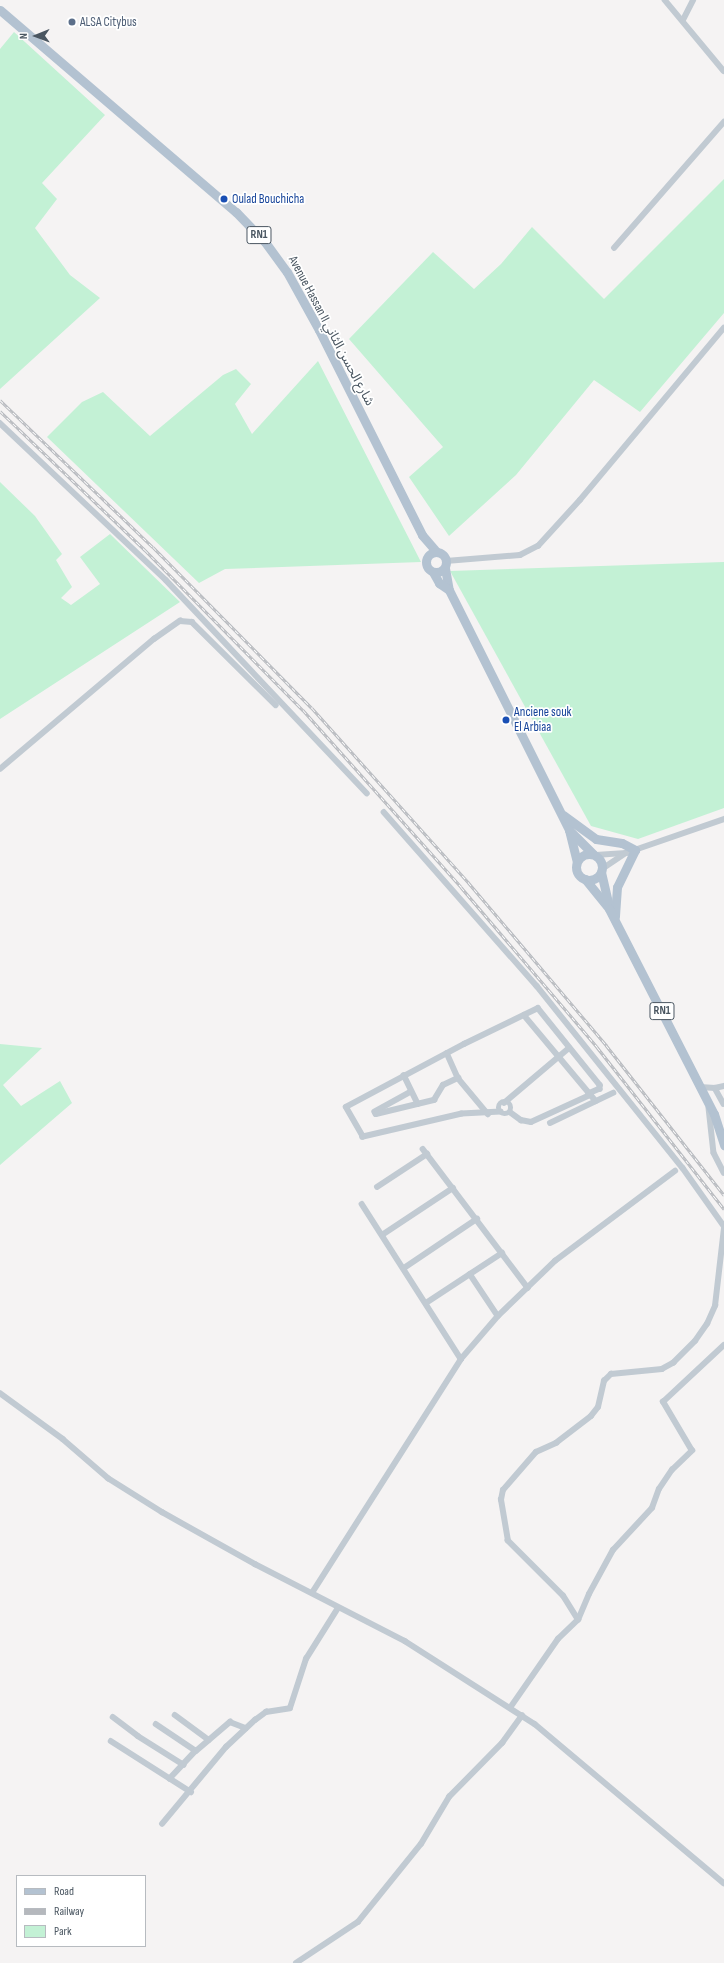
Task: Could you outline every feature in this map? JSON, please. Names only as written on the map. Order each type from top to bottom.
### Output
[{"type":"main road","name":"Avenue Hassan II شارع الحسن الثاني","points":[[0,10],[236,212],[269,246],[287,272],[319,330],[422,535],[427,558]]},
{"type":"main road","name":"Avenue Hassan II شارع الحسن الثاني","points":[[422,535],[436,551]]},
{"type":"main road","points":[[449,590],[439,583],[433,572],[426,566],[427,558],[436,551],[442,553],[446,564],[449,590],[562,814],[569,830],[577,861],[577,871],[586,879],[595,879],[602,870],[602,863],[569,830]]},
{"type":"main road","points":[[433,572],[440,572],[446,564]]},
{"type":"main road","points":[[562,814],[596,839],[622,844],[635,850],[617,887],[616,921]]},
{"type":"main road","points":[[577,861],[584,855],[594,855]]},
{"type":"main road","name":"RN1","points":[[602,870],[609,909]]},
{"type":"main road","name":"RN1","points":[[586,879],[609,909],[616,921],[710,1105],[724,1146]]},
{"type":"main road","name":"RN1","points":[[714,1114],[724,1125]]},
{"type":"street","points":[[665,0],[724,71]]},
{"type":"street","points":[[682,20],[694,0]]},
{"type":"street","points":[[614,248],[724,122]]},
{"type":"street","points":[[446,564],[520,555],[545,540],[724,328]]},
{"type":"street","points":[[0,423],[166,580],[367,793]]},
{"type":"street","points":[[0,769],[154,639],[180,621],[192,622],[276,705]]},
{"type":"street","points":[[384,812],[537,986],[683,1168],[724,1227],[715,1306],[707,1324],[695,1341],[673,1363],[662,1369],[611,1374],[604,1381],[600,1403],[591,1416],[556,1442],[536,1452],[503,1490],[501,1500],[508,1542],[563,1596],[578,1620]]},
{"type":"street","points":[[594,855],[626,853],[724,820]]},
{"type":"street","points":[[602,870],[626,853]]},
{"type":"street","points":[[538,1008],[600,1085],[600,1089],[531,1122],[521,1120],[510,1112],[506,1114],[501,1112],[488,1114],[462,1114],[363,1137],[346,1107],[404,1075],[538,1008]]},
{"type":"street","points":[[524,1015],[589,1095],[596,1101]]},
{"type":"street","points":[[501,1112],[500,1106],[569,1048]]},
{"type":"street","points":[[447,1053],[458,1078],[488,1114]]},
{"type":"street","points":[[404,1075],[418,1104]]},
{"type":"street","points":[[411,1092],[375,1112],[376,1114],[434,1100],[443,1085],[458,1078]]},
{"type":"street","points":[[700,1087],[715,1088],[724,1086]]},
{"type":"street","points":[[715,1088],[724,1104]]},
{"type":"street","points":[[550,1123],[613,1094]]},
{"type":"street","points":[[504,1103],[511,1106],[510,1112]]},
{"type":"street","points":[[710,1105],[714,1154],[723,1170]]},
{"type":"street","points":[[377,1187],[425,1152],[528,1288]]},
{"type":"street","points":[[312,1593],[461,1359],[498,1316],[563,1255],[675,1171]]},
{"type":"street","points":[[382,1235],[453,1188]]},
{"type":"street","points":[[362,1204],[461,1359]]},
{"type":"street","points":[[404,1268],[476,1219]]},
{"type":"street","points":[[426,1303],[502,1253]]},
{"type":"street","points":[[470,1274],[498,1316]]},
{"type":"street","points":[[510,1708],[558,1639],[578,1620],[589,1594],[613,1550],[652,1508],[659,1489],[672,1470],[692,1451],[663,1402],[724,1345]]},
{"type":"street","points":[[0,1393],[63,1439],[108,1478],[255,1564],[338,1608],[405,1641],[522,1715],[622,1794],[724,1883]]},
{"type":"street","points":[[162,1824],[191,1792],[226,1747],[246,1728],[266,1712],[290,1708],[306,1659],[338,1608]]},
{"type":"street","points":[[176,1715],[209,1740]]},
{"type":"street","points":[[296,1963],[358,1922],[421,1844],[449,1797],[502,1742],[522,1715]]},
{"type":"street","points":[[113,1717],[138,1736],[184,1765]]},
{"type":"street","points":[[170,1779],[196,1751],[230,1722],[246,1728]]},
{"type":"street","points":[[156,1724],[196,1751]]},
{"type":"street","points":[[111,1741],[191,1792]]},
{"type":"green space","points":[[14,32],[105,115],[42,183],[57,199],[35,228],[70,275],[100,298],[0,389],[0,49]]},
{"type":"green space","points":[[724,179],[724,313],[640,412],[594,380],[516,475],[449,536],[409,477],[443,447],[349,339],[433,252],[474,289],[501,264],[532,227],[604,299]]},
{"type":"green space","points":[[318,361],[421,562],[225,569],[199,583],[47,437],[82,402],[103,392],[150,436],[223,375],[236,369],[251,384],[235,404],[252,434]]},
{"type":"green space","points":[[0,482],[35,516],[62,554],[56,560],[72,587],[61,598],[71,605],[100,584],[80,557],[110,534],[180,602],[0,719]]},
{"type":"green space","points":[[724,562],[724,808],[638,839],[591,826],[450,571]]},
{"type":"green space","points":[[0,1044],[42,1048],[3,1085],[21,1106],[60,1081],[72,1103],[0,1165]]},
{"type":"railway","points":[[0,400],[153,547],[312,708],[468,882],[606,1045],[724,1195]]},
{"type":"railway","points":[[0,411],[145,550],[303,710],[461,887],[597,1047],[724,1209]]},
{"type":"place","name":"ALSA Citybus","points":[[72,22]]},
{"type":"place","name":"Oulad Bouchicha","points":[[224,199]]},
{"type":"place","name":"Anciene souk El Arbiaa","points":[[506,720]]}]
